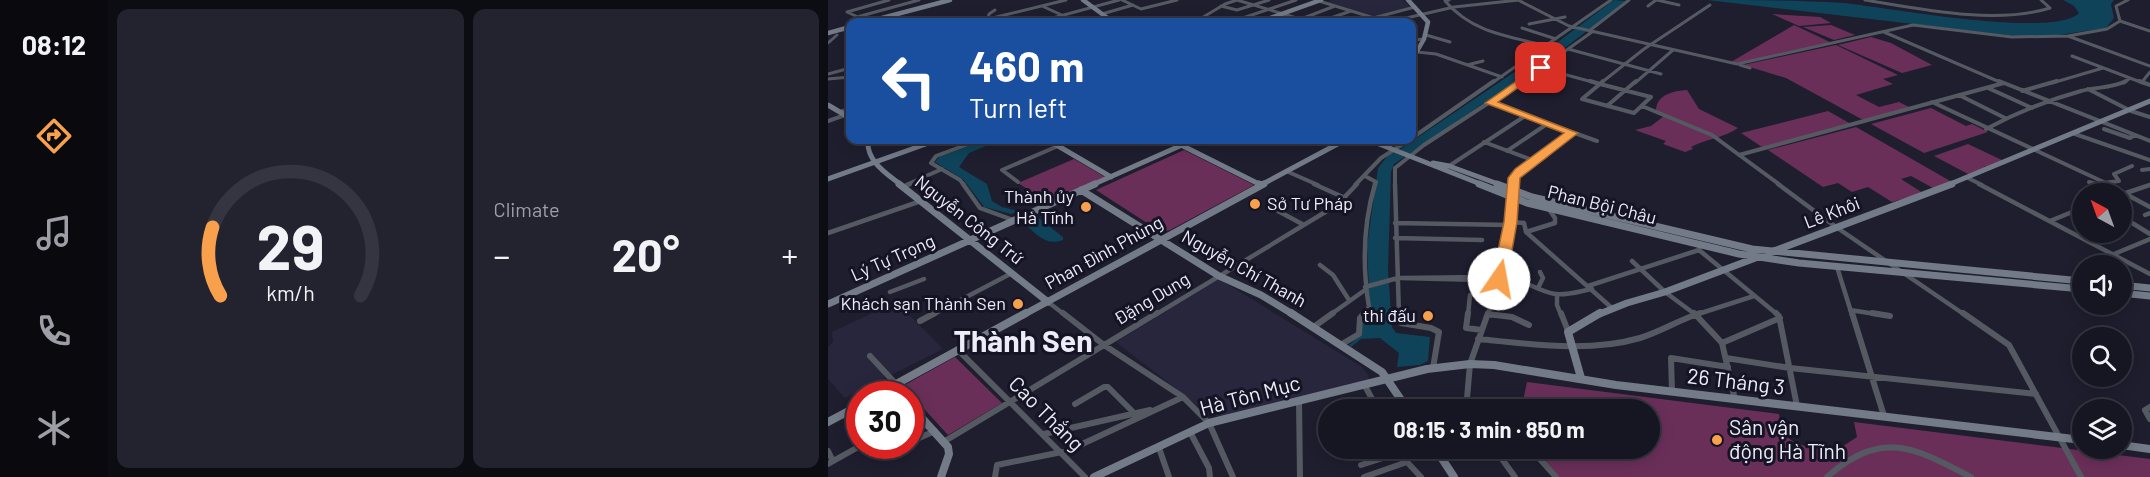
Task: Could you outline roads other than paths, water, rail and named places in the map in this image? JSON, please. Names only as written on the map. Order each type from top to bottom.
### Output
[{"type":"street","points":[[889,0],[847,12],[857,17],[919,0]]},
{"type":"street","points":[[908,0],[925,7]]},
{"type":"street","points":[[883,18],[950,0]]},
{"type":"street","points":[[992,18],[1066,0]]},
{"type":"street","points":[[1083,0],[1108,18]]},
{"type":"street","points":[[1052,18],[1120,0],[1141,9],[1178,0]]},
{"type":"street","points":[[1202,18],[1221,6],[1237,0],[1296,18]]},
{"type":"street","points":[[1221,6],[1236,10],[1269,0]]},
{"type":"street","points":[[1243,18],[1296,0]]},
{"type":"street","points":[[1272,18],[1320,0],[1374,18],[1415,7]]},
{"type":"street","points":[[1410,0],[1428,22],[1425,37],[1416,50]]},
{"type":"street","points":[[1449,0],[1445,1],[1460,17],[1485,31],[1547,46]]},
{"type":"street","name":"Đặng Dung","points":[[1416,135],[1611,0]]},
{"type":"street","points":[[1433,368],[1439,332],[1433,328],[1401,323],[1397,308],[1395,168],[1410,155],[1568,49],[1629,0]]},
{"type":"street","points":[[1648,6],[1656,0],[1679,5]]},
{"type":"street","points":[[1865,0],[1936,10],[2030,15],[2049,9],[2041,0]]},
{"type":"street","points":[[2120,21],[2116,6],[2128,0]]},
{"type":"street","points":[[1406,18],[1491,1],[1520,1],[1574,27],[1750,68]]},
{"type":"street","points":[[1512,3],[1520,1]]},
{"type":"street","points":[[1541,68],[1600,84],[1651,97],[1632,113],[1583,99],[1600,84],[1650,44],[1710,4]]},
{"type":"street","points":[[1041,5],[1069,18]]},
{"type":"street","points":[[1102,14],[1133,5]]},
{"type":"street","points":[[1303,18],[1335,6]]},
{"type":"street","points":[[1021,7],[1027,9]]},
{"type":"street","points":[[1067,8],[1076,11]]},
{"type":"street","points":[[988,18],[989,14],[995,10]]},
{"type":"street","points":[[1331,18],[1351,11]]},
{"type":"street","points":[[1528,24],[1565,17]]},
{"type":"street","points":[[2120,21],[2150,31]]},
{"type":"street","points":[[1737,64],[1913,26],[2012,38],[2068,36],[2107,29],[2120,21]]},
{"type":"street","points":[[828,33],[846,28]]},
{"type":"street","points":[[1522,28],[1556,39]]},
{"type":"street","points":[[1884,32],[2130,138],[2135,135],[2150,141]]},
{"type":"street","points":[[828,43],[837,35]]},
{"type":"street","points":[[2068,36],[2150,66]]},
{"type":"street","points":[[1416,39],[1425,37],[1450,42]]},
{"type":"street","points":[[1568,49],[1661,74]]},
{"type":"street","points":[[1607,106],[1673,50]]},
{"type":"street","points":[[1416,51],[1437,54],[1502,77]]},
{"type":"street","points":[[2072,56],[2150,85]]},
{"type":"street","points":[[1467,65],[1483,61]]},
{"type":"street","points":[[2022,91],[2103,68]]},
{"type":"street","points":[[828,77],[846,70]]},
{"type":"street","points":[[2142,82],[2150,72]]},
{"type":"street","points":[[828,77],[846,77]]},
{"type":"street","points":[[1986,129],[2006,118],[2048,102],[2088,89],[2116,86],[2130,78]]},
{"type":"street","points":[[1739,155],[2004,83]]},
{"type":"street","points":[[1987,88],[2032,108]]},
{"type":"street","points":[[2088,89],[2132,111],[2150,117]]},
{"type":"street","points":[[1959,95],[2006,118]]},
{"type":"street","name":"Lê Khôi","points":[[1568,332],[1632,300],[1665,292],[1968,178],[2075,134],[2102,126],[2150,101]]},
{"type":"street","points":[[1932,102],[2105,183]]},
{"type":"street","points":[[1490,103],[1598,141]]},
{"type":"street","points":[[828,105],[845,115]]},
{"type":"street","points":[[1641,106],[1712,135],[1836,227],[1891,262],[2009,345],[2081,477]]},
{"type":"street","points":[[828,121],[845,115]]},
{"type":"street","points":[[1449,166],[1525,116]]},
{"type":"street","points":[[1507,151],[1547,124]]},
{"type":"street","points":[[1467,399],[1470,364],[1500,275],[1516,175],[1572,133]]},
{"type":"street","points":[[2075,134],[2150,160]]},
{"type":"street","points":[[1484,142],[1535,161]]},
{"type":"street","points":[[868,144],[867,150],[873,163]]},
{"type":"street","points":[[828,179],[926,144]]},
{"type":"street","points":[[968,144],[936,156],[931,163],[960,180],[980,207],[1013,220]]},
{"type":"street","points":[[1055,144],[1111,177]]},
{"type":"street","name":"Phan Đình Phùng","points":[[902,381],[1336,144]]},
{"type":"street","points":[[1381,144],[1428,162]]},
{"type":"street","name":"Đặng Dung","points":[[945,441],[1304,225],[1345,198],[1381,158],[1402,144]]},
{"type":"street","points":[[1182,145],[1261,185]]},
{"type":"street","name":"Lý Tự Trọng","points":[[828,304],[1182,145]]},
{"type":"street","points":[[1018,182],[1002,170],[1058,146]]},
{"type":"street","name":"Phan Bội Châu","points":[[1428,162],[1449,166],[1548,208],[1699,247],[1837,267],[2072,289]]},
{"type":"street","name":"Phan Bội Châu","points":[[1428,162],[1443,170],[1512,193],[1740,246],[2072,280]]},
{"type":"street","name":"Nguyễn Công Trứ","points":[[873,163],[1104,345],[1183,397],[1209,423]]},
{"type":"street","points":[[2111,183],[2119,181],[2114,174],[2132,166]]},
{"type":"street","points":[[903,187],[942,169]]},
{"type":"street","points":[[2142,170],[2150,169]]},
{"type":"street","points":[[1286,171],[1345,198]]},
{"type":"street","points":[[1342,344],[1359,333],[1360,318],[1369,307],[1363,268],[1365,226],[1376,182],[1365,176]]},
{"type":"street","points":[[1968,178],[2150,274]]},
{"type":"street","points":[[2132,190],[2150,185]]},
{"type":"street","name":"Nguyễn Chí Thanh","points":[[1081,190],[1219,276],[1261,295],[1315,326],[1382,372],[1401,399]]},
{"type":"street","points":[[2132,198],[2150,207]]},
{"type":"street","points":[[828,233],[921,201]]},
{"type":"street","points":[[1526,232],[1555,223],[1555,218],[1548,208]]},
{"type":"street","points":[[1278,211],[1304,225]]},
{"type":"street","points":[[2050,221],[2072,212]]},
{"type":"street","points":[[1395,223],[1524,223],[1526,232],[1612,308]]},
{"type":"street","points":[[2132,223],[2150,234]]},
{"type":"street","points":[[1395,238],[1482,240]]},
{"type":"street","points":[[2113,254],[2150,239]]},
{"type":"street","points":[[1315,326],[1366,288],[1396,279],[1481,280],[1491,274],[1509,276],[1557,294],[1590,287],[1643,270],[1699,247],[1722,270],[1780,318],[1798,407]]},
{"type":"street","points":[[1632,261],[1665,292],[1696,315],[1722,343],[1735,400]]},
{"type":"street","points":[[1320,265],[1333,275],[1350,300]]},
{"type":"street","points":[[1837,267],[1884,418]]},
{"type":"street","points":[[1538,288],[1543,278],[1540,272]]},
{"type":"street","points":[[920,321],[1012,273]]},
{"type":"street","points":[[890,292],[924,279]]},
{"type":"street","points":[[2132,286],[2150,288]]},
{"type":"street","points":[[1557,294],[1557,305],[1572,344],[1581,378]]},
{"type":"street","points":[[2132,294],[2150,296]]},
{"type":"street","points":[[1470,295],[1467,328],[1482,330]]},
{"type":"street","points":[[1478,339],[1533,345],[1601,344],[1643,336],[1754,296]]},
{"type":"street","points":[[1850,310],[1890,316]]},
{"type":"street","points":[[1488,314],[1512,317],[1529,325]]},
{"type":"street","points":[[1722,343],[1780,318]]},
{"type":"street","name":"Cao Thắng","points":[[958,351],[1063,452],[1085,477]]},
{"type":"street","points":[[870,357],[891,381]]},
{"type":"street","points":[[1672,392],[1671,358],[1728,367]]},
{"type":"street","points":[[1726,358],[1790,368],[2036,394]]},
{"type":"street","name":"26 Tháng 3","points":[[1388,379],[1433,368],[1470,364],[1494,365],[1581,378],[1616,386],[2072,439]]},
{"type":"street","name":"Hà Tôn Mục","points":[[1094,477],[1209,423],[1388,379]]},
{"type":"street","points":[[1364,384],[1372,399]]},
{"type":"street","points":[[1075,404],[1104,387],[1108,387],[1135,414]]},
{"type":"street","points":[[995,477],[997,465],[1063,452],[1183,397]]},
{"type":"street","points":[[1299,401],[1300,477]]},
{"type":"street","points":[[2150,407],[2145,410],[2150,419]]},
{"type":"street","points":[[1044,434],[1159,408]]},
{"type":"street","points":[[828,422],[846,412]]},
{"type":"street","points":[[924,420],[945,441],[949,454],[941,477]]},
{"type":"street","points":[[1209,423],[1233,477]]},
{"type":"street","points":[[924,436],[935,431]]},
{"type":"street","points":[[1190,432],[1209,468],[1210,477]]},
{"type":"street","points":[[1827,477],[1848,457],[1879,446],[1896,446],[1940,460],[1971,477]]},
{"type":"street","points":[[2132,447],[2150,449]]},
{"type":"street","points":[[1159,448],[1169,477]]},
{"type":"street","points":[[828,451],[830,463],[846,454]]},
{"type":"street","points":[[1361,465],[1378,459]]},
{"type":"street","points":[[1405,459],[1415,476]]},
{"type":"street","points":[[1442,459],[1454,477]]},
{"type":"street","points":[[1502,459],[1515,477]]},
{"type":"street","points":[[1540,459],[1556,477]]},
{"type":"street","points":[[1364,477],[1407,462]]},
{"type":"water","points":[[1614,0],[1626,1],[1566,47],[1394,164],[1391,172],[1388,270],[1392,327],[1396,333],[1430,337],[1428,361],[1420,365],[1397,367],[1399,353],[1380,338],[1361,339],[1351,347],[1349,345],[1361,335],[1361,323],[1370,313],[1367,246],[1378,168],[1389,154],[1408,144],[1416,144],[1416,139],[1547,50]]},
{"type":"water","points":[[1707,0],[1844,3],[1967,19],[2037,23],[2063,20],[2079,13],[2074,6],[2063,0],[2114,0],[2111,4],[2114,18],[2106,28],[2025,37]]},
{"type":"water","points":[[974,144],[990,144],[969,153],[959,167],[987,184],[992,201],[1002,207],[1018,211],[1011,214],[984,207],[963,179],[935,162],[939,157]]},
{"type":"water","points":[[1036,216],[1063,237],[1063,240],[1051,242],[1041,238],[1023,221]]},
{"type":"place","name":"Sở Tư Pháp","points":[[1255,204]]},
{"type":"place","name":"Thành ủy Hà Tĩnh","points":[[1086,207]]},
{"type":"place","name":"Khách sạn Thành Sen","points":[[1018,304]]},
{"type":"place","name":"thi đấu","points":[[1428,316]]},
{"type":"place","name":"Sân vận động Hà Tĩnh","points":[[1717,440]]},
{"type":"district","name":"Thành Sen","points":[[1023,342]]}]
